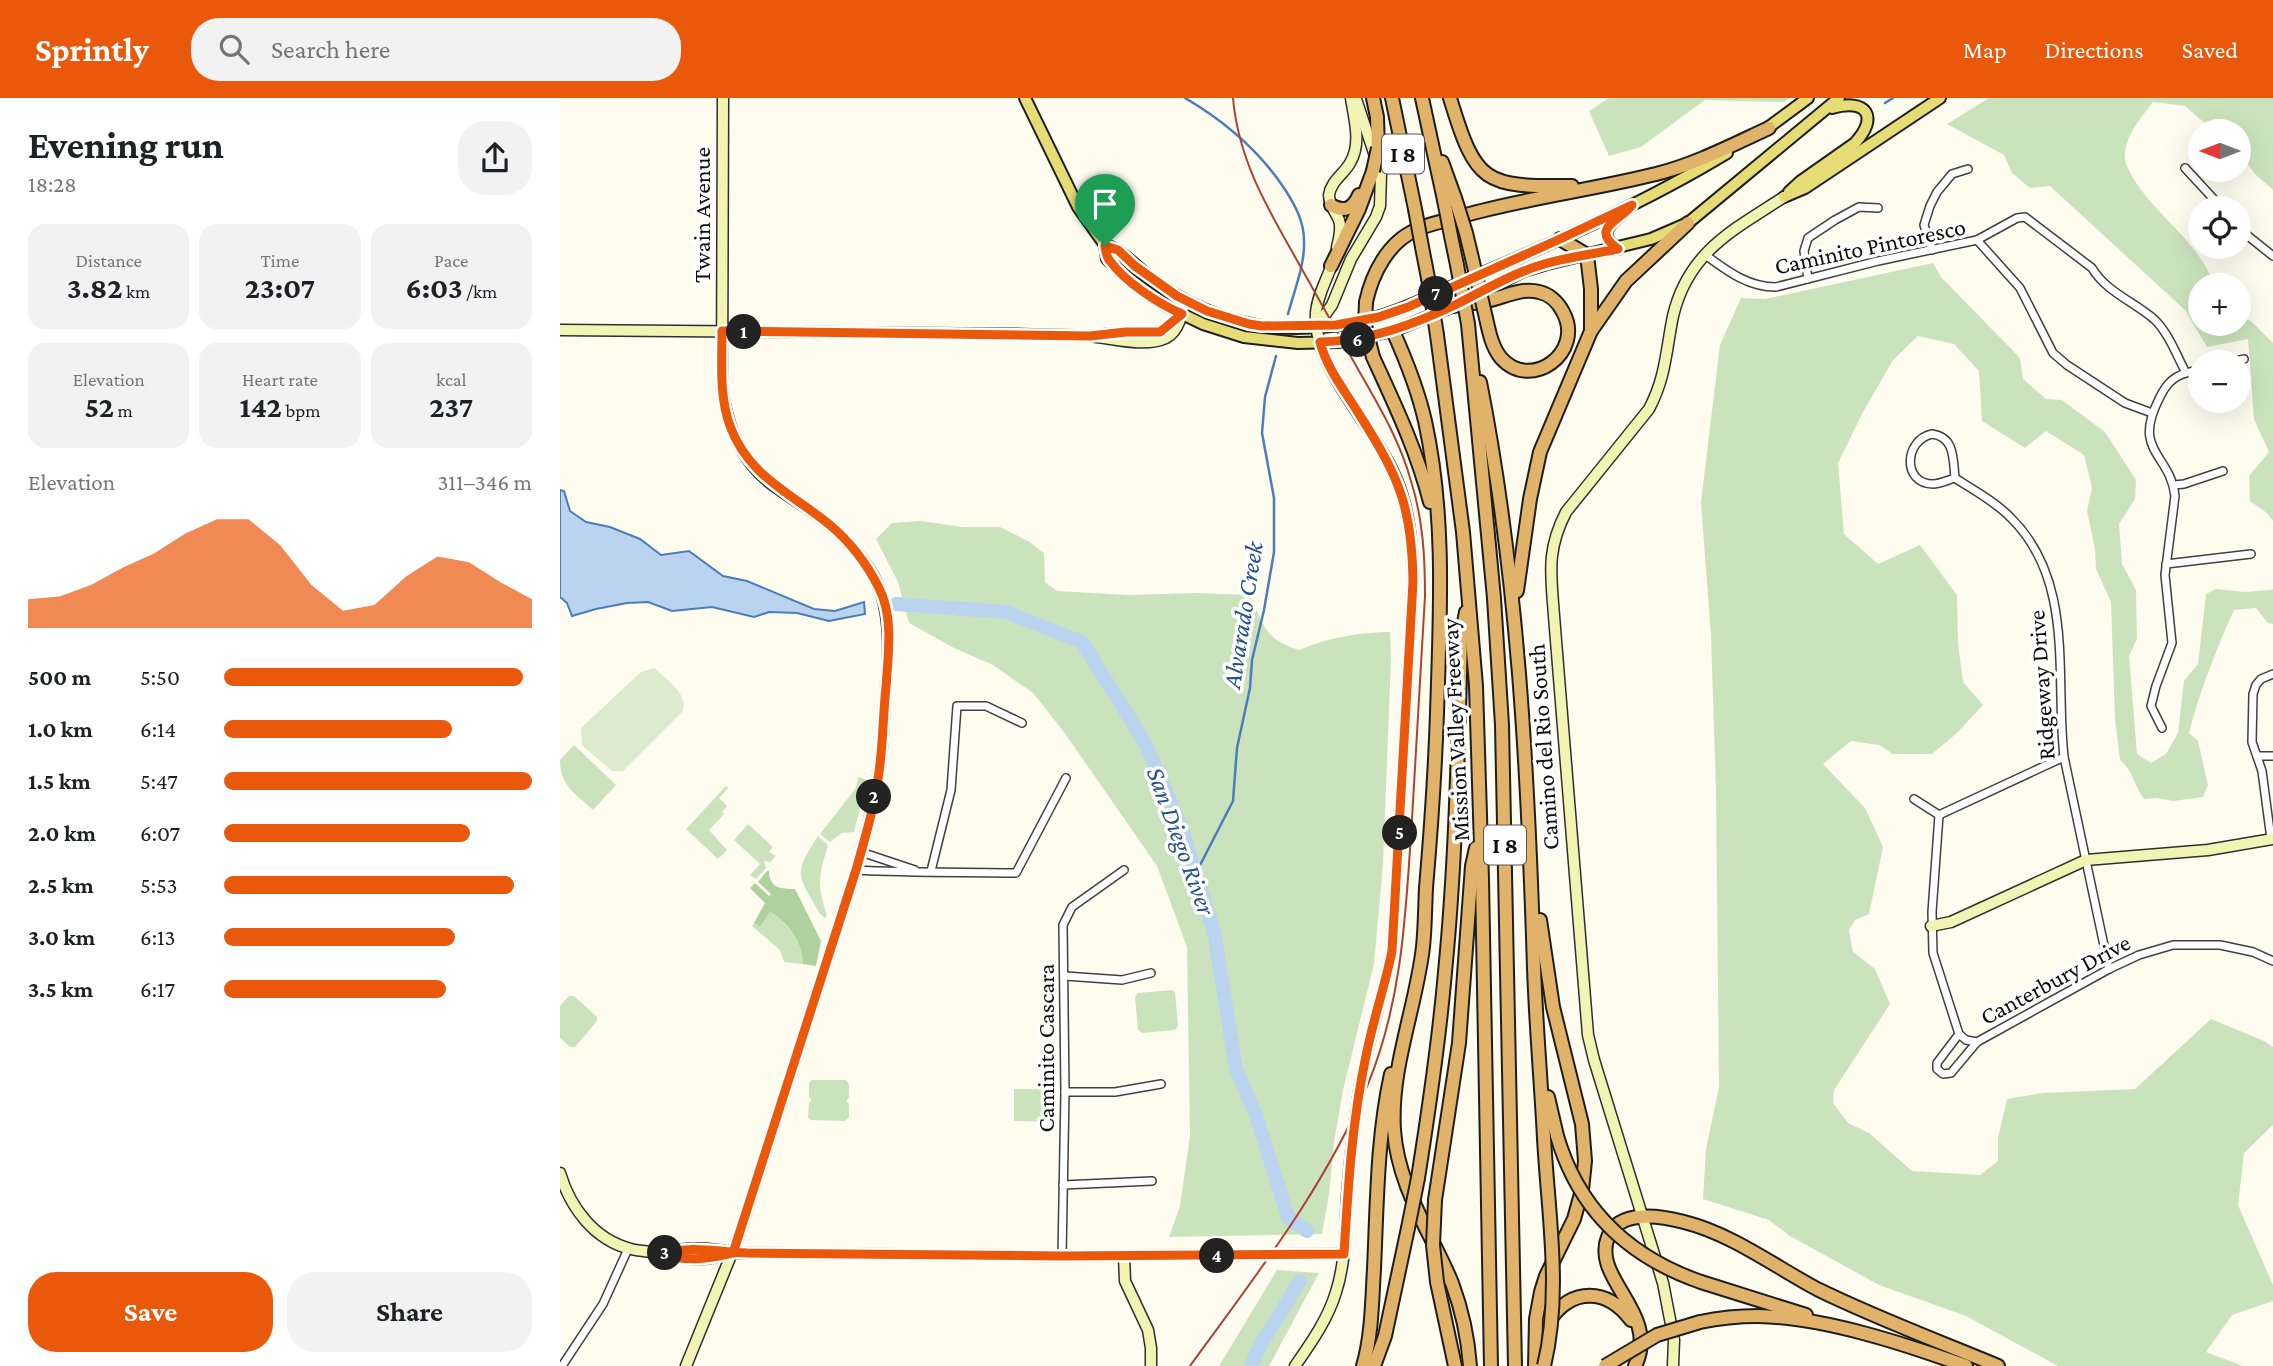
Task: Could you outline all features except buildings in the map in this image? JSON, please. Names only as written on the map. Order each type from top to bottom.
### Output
[{"type":"highway","points":[[1331,266],[1371,176],[1377,117],[1373,98]]},
{"type":"highway","name":"Mission Valley Freeway","points":[[1392,98],[1437,335],[1470,594],[1481,824],[1491,1366]]},
{"type":"highway","name":"Mission Valley Freeway","points":[[1422,98],[1450,199],[1451,236],[1468,324],[1494,598],[1502,725],[1515,1366]]},
{"type":"highway","points":[[1450,98],[1467,151],[1484,172],[1493,178],[1502,183],[1523,187],[1601,186]]},
{"type":"highway","points":[[1438,533],[1420,466],[1373,357],[1365,325],[1366,302],[1381,262],[1396,244],[1416,229],[1480,211],[1656,174],[1694,163],[1769,128]]},
{"type":"highway","points":[[1331,205],[1341,210],[1352,207],[1371,176]]},
{"type":"highway","points":[[1450,199],[1465,233],[1472,258],[1486,318],[1493,346],[1500,357],[1521,370],[1538,369],[1560,356],[1568,338],[1569,328],[1561,307],[1553,299],[1537,291],[1529,291],[1487,301],[1454,306]]},
{"type":"highway","points":[[1514,605],[1540,452],[1591,331],[1626,281],[1688,223]]},
{"type":"highway","points":[[1560,239],[1587,255],[1591,289],[1591,331]]},
{"type":"highway","points":[[1468,324],[1492,444],[1514,605],[1532,860],[1540,1049],[1550,1137],[1553,1295],[1550,1334],[1543,1366]]},
{"type":"highway","points":[[1394,331],[1415,384],[1425,421],[1433,467],[1441,578],[1434,784],[1423,946],[1395,1094],[1394,1131],[1405,1186],[1452,1284],[1462,1313],[1470,1366]]},
{"type":"highway","points":[[1374,1366],[1385,1336],[1408,1228],[1435,1070],[1446,970],[1457,807],[1461,638],[1470,594]]},
{"type":"highway","points":[[1455,1366],[1437,1282],[1433,1245],[1435,1200],[1458,1056],[1472,866],[1481,824]]},
{"type":"highway","points":[[1532,860],[1553,1007],[1582,1124],[1585,1160],[1582,1190],[1574,1219],[1546,1276],[1539,1302],[1535,1366]]},
{"type":"highway","points":[[1363,1366],[1370,1328],[1379,1160],[1385,1103],[1423,931]]},
{"type":"highway","points":[[1550,1137],[1589,1204],[1619,1237],[1652,1261],[1702,1282],[1832,1326],[1966,1366]]},
{"type":"highway","points":[[1635,1366],[1640,1355],[1636,1315],[1609,1269],[1605,1251],[1608,1237],[1615,1225],[1626,1219],[1660,1217],[1686,1222],[1716,1233],[1830,1295],[1998,1366]]},
{"type":"highway","points":[[1543,1366],[1548,1322],[1557,1310],[1573,1299],[1593,1296],[1611,1300],[1624,1310],[1640,1337]]},
{"type":"highway","points":[[1605,1366],[1640,1337],[1700,1322],[1763,1316],[1832,1326]]},
{"type":"main road","name":"Twain Avenue","points":[[687,1366],[733,1253],[870,821],[879,771],[889,649],[887,618],[880,590],[858,554],[831,526],[768,481],[741,449],[730,425],[724,402],[722,331],[723,98]]},
{"type":"main road","points":[[1025,98],[1079,207],[1105,246],[1108,260],[1124,275],[1182,314],[1244,337],[1278,342],[1358,340],[1394,331],[1454,306],[1524,271],[1618,249],[1651,239],[1688,223],[1839,98]]},
{"type":"main road","points":[[1296,1366],[1318,1332],[1336,1292],[1344,1254],[1360,1086],[1384,991],[1393,939],[1413,582],[1413,549],[1406,506],[1392,468],[1327,363],[1317,326],[1316,308],[1331,266],[1340,229],[1331,205],[1331,187],[1350,163],[1357,139],[1351,98]]},
{"type":"main road","points":[[1317,326],[1332,305],[1341,280],[1380,206],[1381,174],[1375,148],[1356,98]]},
{"type":"main road","points":[[1105,246],[1118,250],[1152,279],[1207,311],[1249,324],[1277,327],[1348,324],[1408,307],[1632,205],[1706,166],[1769,128],[1808,98]]},
{"type":"main road","points":[[1784,197],[1805,188],[1940,98]]},
{"type":"main road","points":[[1784,197],[1801,181],[1855,143],[1867,125],[1866,107],[1860,103],[1846,102],[1820,114]]},
{"type":"main road","points":[[1357,139],[1375,148]]},
{"type":"main road","name":"Camino del Rio South","points":[[1674,1366],[1674,1340],[1669,1308],[1588,1035],[1550,568],[1551,550],[1556,531],[1566,512],[1649,409],[1659,391],[1678,296],[1689,274],[1710,247],[1784,197]]},
{"type":"main road","points":[[1618,249],[1611,244],[1606,230],[1609,224],[1632,205]]},
{"type":"main road","points":[[560,330],[1090,336],[1160,332],[1182,314],[1184,300]]},
{"type":"main road","points":[[1931,926],[1951,922],[2086,860],[2208,850],[2272,839]]},
{"type":"main road","points":[[560,1173],[567,1194],[580,1215],[601,1235],[628,1249],[677,1259],[711,1259],[733,1253],[1062,1256],[1344,1254]]},
{"type":"main road","points":[[1124,1256],[1125,1281],[1148,1330],[1152,1366]]},
{"type":"street","points":[[2185,168],[2211,196]]},
{"type":"street","points":[[1932,250],[1924,225],[1930,206],[1937,192],[1952,174],[1968,169]]},
{"type":"street","points":[[1808,279],[1804,251],[1808,238],[1859,207],[1878,208]]},
{"type":"street","points":[[1977,240],[2017,218],[2025,217],[2031,220],[2092,268],[2098,279],[2155,320],[2164,331],[2186,373],[2165,386],[2152,413],[2149,433],[2152,448],[2174,485],[2175,496],[2166,564],[2172,643],[2151,706],[2162,728]]},
{"type":"street","points":[[2251,238],[2273,256]]},
{"type":"street","name":"Caminito Pintoresco","points":[[1704,254],[1732,275],[1764,287],[1776,287],[1977,240],[2020,288],[2053,353],[2125,402],[2152,413]]},
{"type":"street","points":[[1932,434],[1946,439],[1952,452],[1955,478],[1929,484],[1914,476],[1911,454],[1918,440],[1932,434]]},
{"type":"street","points":[[2174,485],[2223,471]]},
{"type":"street","name":"Ridgeway Drive","points":[[1955,478],[2011,517],[2042,561],[2054,594],[2058,616],[2064,757],[2109,969]]},
{"type":"street","points":[[2166,564],[2251,554]]},
{"type":"street","points":[[2272,839],[2267,801],[2252,742],[2253,694],[2261,679],[2273,674]]},
{"type":"street","points":[[931,871],[951,790],[957,706],[986,706],[1022,723]]},
{"type":"street","points":[[2257,756],[2273,756]]},
{"type":"street","points":[[1939,815],[2064,757]]},
{"type":"street","points":[[856,870],[1016,873],[1066,778]]},
{"type":"street","points":[[1914,799],[1939,815]]},
{"type":"street","points":[[1939,815],[1931,926],[1933,953],[1959,1034],[1966,1040],[1977,1042],[1951,1073],[1943,1074],[1937,1069],[1937,1063],[1959,1034]]},
{"type":"street","points":[[861,852],[919,872]]},
{"type":"street","name":"Caminito Cascara","points":[[1062,1256],[1065,1091],[1063,925],[1072,907],[1124,870]]},
{"type":"street","name":"Canterbury Drive","points":[[1977,1042],[2109,969],[2172,944],[2220,944],[2253,952],[2273,961]]},
{"type":"street","points":[[1065,976],[1122,980],[1151,973]]},
{"type":"street","points":[[1065,1091],[1115,1092],[1161,1084]]},
{"type":"street","points":[[1063,1185],[1152,1181]]},
{"type":"street","points":[[562,1366],[603,1304],[628,1249]]},
{"type":"green space","points":[[1609,98],[1790,98],[1785,102],[1705,100],[1641,147],[1609,156],[1589,111]]},
{"type":"green space","points":[[1989,98],[2273,98],[2273,190],[2251,169],[2251,119],[2200,119],[2185,106],[2153,102],[2131,132],[2126,145],[2126,164],[2146,196],[2188,243],[2188,259],[2200,259],[2208,273],[2188,273],[2188,315],[2050,186],[2030,188],[2012,173],[2004,155],[1947,124]]},
{"type":"green space","points":[[1933,263],[1941,277],[2020,358],[2023,379],[2046,399],[2062,400],[2105,432],[2136,480],[2135,499],[2119,524],[2122,564],[2136,590],[2137,639],[2129,656],[2137,754],[2151,763],[2166,754],[2178,733],[2184,681],[2198,664],[2206,594],[2216,589],[2245,592],[2273,589],[2273,624],[2268,623],[2256,608],[2234,610],[2215,655],[2189,733],[2198,741],[2208,785],[2203,797],[2173,801],[2144,799],[2128,768],[2120,760],[2115,720],[2111,602],[2096,569],[2087,511],[2092,488],[2084,455],[2046,431],[2025,448],[1982,421],[1979,371],[1954,344],[1918,336],[1893,360],[1838,463],[1844,534],[1878,564],[1920,545],[1957,595],[1958,644],[1963,682],[1983,705],[1957,733],[1932,754],[1893,754],[1879,745],[1851,741],[1823,764],[1865,808],[1883,847],[1869,914],[1855,920],[1849,930],[1853,952],[1875,969],[1890,1004],[1834,1090],[1833,1103],[1848,1123],[1869,1133],[1912,1171],[1980,1175],[1998,1161],[1998,1138],[2007,1099],[2043,1093],[2135,1089],[2211,1019],[2264,1041],[2273,1047],[2273,1125],[2244,1153],[2238,1205],[2273,1285],[2273,1301],[2232,1315],[2206,1352],[2243,1366],[2058,1366],[1966,1316],[1879,1285],[1790,1236],[1769,1220],[1703,1199],[1706,1149],[1719,1087],[1716,789],[1711,636],[1701,502],[1720,345],[1741,298],[1765,299]]},
{"type":"green space","points":[[2251,321],[2273,343],[2273,521],[2250,501],[2249,476],[2269,452],[2254,419],[2251,350],[2248,339],[2207,347],[2200,336],[2251,336]]},
{"type":"green space","points":[[921,521],[962,527],[1000,527],[1028,541],[1044,553],[1045,582],[1057,591],[1128,595],[1250,595],[1272,636],[1279,642],[1300,650],[1344,636],[1390,632],[1383,864],[1374,964],[1343,1090],[1322,1234],[1169,1237],[1180,1206],[1190,1136],[1187,947],[1157,866],[1064,732],[1033,693],[993,665],[954,648],[909,623],[898,582],[876,539],[892,523]]},
{"type":"green space","points":[[654,668],[680,694],[684,706],[682,712],[623,771],[612,771],[582,745],[581,728],[641,672]]},
{"type":"green space","points":[[574,745],[616,785],[593,810],[570,789],[563,777],[560,760]]},
{"type":"green space","points":[[858,777],[867,780],[854,832],[842,833],[830,842],[820,834],[856,788]]},
{"type":"green space","points":[[726,786],[728,788],[719,798],[727,806],[722,812],[724,814],[709,830],[727,850],[718,859],[686,829]]},
{"type":"green space","points":[[748,824],[773,847],[769,852],[776,856],[770,862],[764,861],[766,868],[756,879],[750,875],[760,864],[734,840]]},
{"type":"green space","points":[[818,836],[828,845],[820,880],[827,915],[825,918],[807,891],[801,875],[804,859]]},
{"type":"green space","points":[[767,871],[771,881],[777,886],[795,889],[821,941],[816,966],[803,964],[797,941],[777,916],[770,912],[760,927],[754,923],[765,903],[750,888],[755,883],[769,896],[771,894],[758,882]]},
{"type":"green space","points":[[770,912],[793,934],[803,964],[784,962],[780,950],[752,926],[754,923],[760,927]]},
{"type":"green space","points":[[1175,992],[1178,1026],[1175,1030],[1142,1033],[1138,1030],[1135,997],[1138,993]]},
{"type":"green space","points":[[569,996],[574,996],[597,1017],[597,1021],[575,1047],[570,1047],[560,1038],[560,1006]]},
{"type":"green space","points":[[812,1080],[846,1080],[849,1084],[849,1097],[846,1101],[849,1104],[849,1117],[845,1121],[811,1120],[808,1117],[809,1103],[812,1100],[809,1097],[809,1083]]},
{"type":"green space","points":[[1014,1089],[1051,1089],[1051,1122],[1014,1121]]},
{"type":"green space","points":[[1277,1270],[1319,1273],[1269,1366],[1219,1366]]},
{"type":"water","points":[[560,490],[564,491],[570,511],[586,522],[610,527],[640,539],[661,555],[689,551],[723,576],[747,581],[814,609],[835,611],[864,602],[865,614],[829,621],[797,613],[769,612],[754,617],[712,607],[672,611],[648,602],[627,603],[572,616],[567,603],[560,597]]},
{"type":"waterway","name":"Alvarado Creek","points":[[1185,98],[1228,127],[1253,150],[1276,177],[1296,209],[1303,227],[1304,250],[1288,314]]},
{"type":"waterway","points":[[1885,103],[1893,98]]},
{"type":"waterway","name":"Alvarado Creek","points":[[1196,873],[1233,801],[1237,748],[1274,552],[1274,498],[1262,433],[1265,397],[1276,356]]},
{"type":"waterway","name":"San Diego River","points":[[896,604],[1006,612],[1082,642],[1144,741],[1181,826],[1214,932],[1236,1069],[1256,1115],[1288,1217],[1307,1231]]},
{"type":"waterway","name":"San Diego River","points":[[1251,1366],[1260,1346],[1300,1281]]},
{"type":"tram line","points":[[1190,1366],[1310,1195],[1351,1122],[1380,1052],[1396,987],[1405,920],[1425,596],[1421,524],[1401,452],[1254,180],[1241,140],[1233,98]]},
{"type":"route","points":[[1105,246],[1108,260],[1124,275],[1182,314],[1156,333],[1126,332],[1090,336],[722,331],[722,386],[735,438],[754,467],[768,481],[831,526],[858,554],[880,590],[887,618],[889,649],[879,771],[870,821],[733,1253],[711,1259],[677,1259],[662,1254],[680,1248],[717,1249],[733,1253],[1062,1256],[1344,1254],[1353,1136],[1360,1086],[1392,951],[1413,549],[1406,506],[1392,468],[1327,363],[1320,342],[1358,340],[1394,331],[1454,306],[1524,271],[1618,249],[1611,244],[1606,230],[1609,224],[1632,205],[1408,307],[1379,317],[1336,325],[1262,326],[1207,311],[1177,296],[1152,279],[1118,250],[1105,246]]}]
